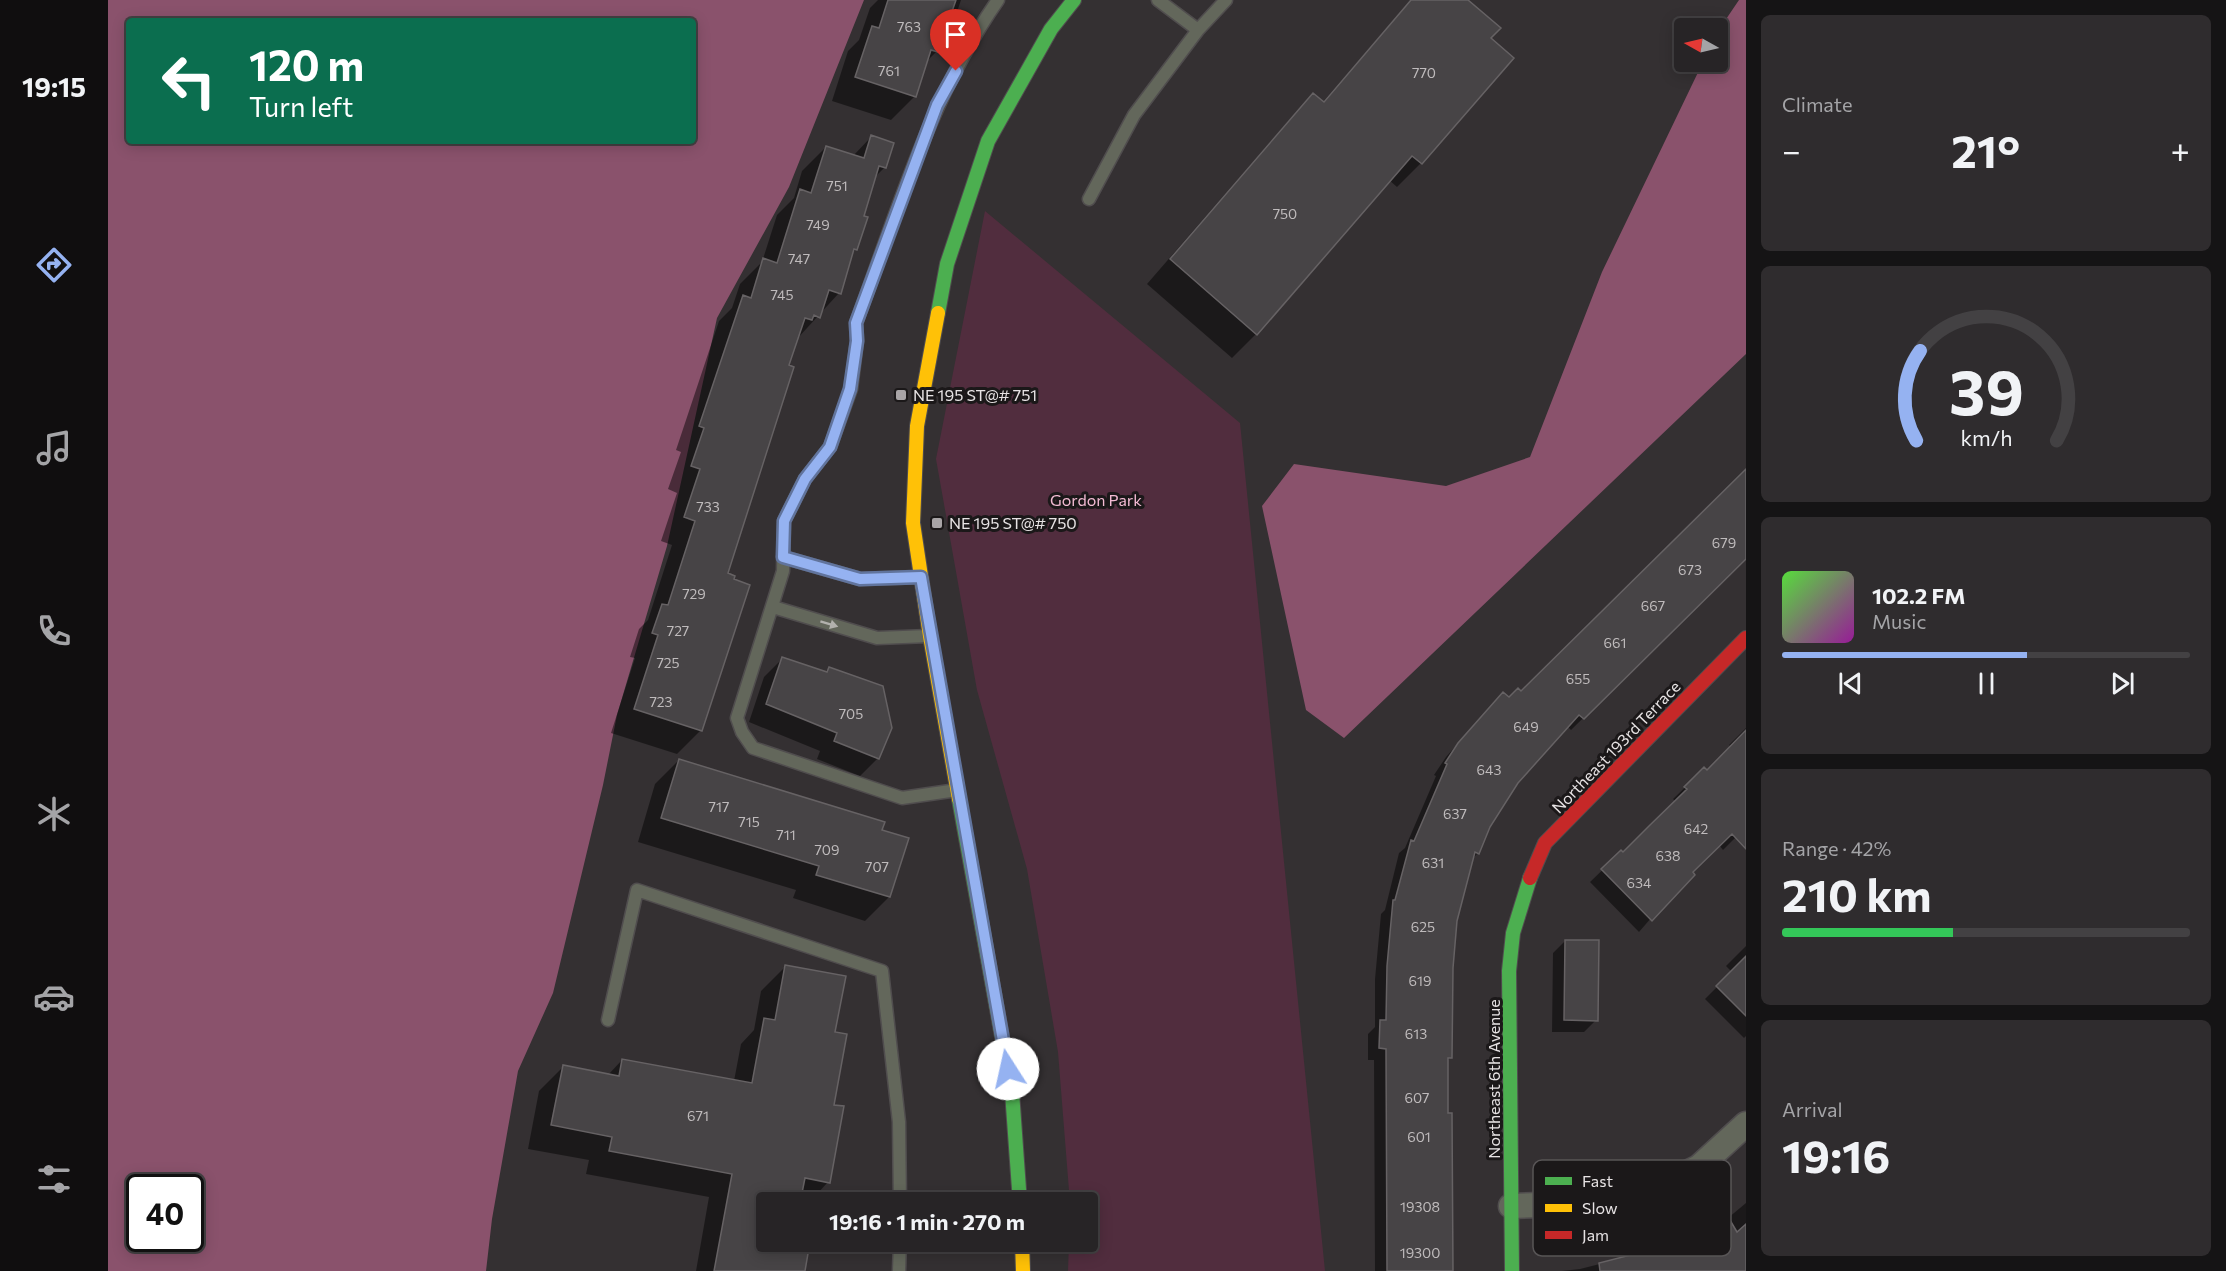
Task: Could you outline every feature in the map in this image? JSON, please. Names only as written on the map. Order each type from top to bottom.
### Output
[{"type":"street","points":[[1019,1192],[1012,1092],[930,636],[913,523],[917,426],[947,264],[988,141],[1051,29],[1074,0]]},
{"type":"street","name":"Northeast 193rd Terrace","points":[[1525,889],[1545,843],[1746,638]]},
{"type":"street","name":"Northeast 6th Avenue","points":[[1512,1271],[1509,971],[1513,933],[1525,889]]},
{"type":"street","points":[[1707,1160],[1746,1124]]},
{"type":"street","points":[[1511,1206],[1533,1205]]},
{"type":"street","points":[[1023,1252],[1023,1271]]},
{"type":"lane","points":[[958,790],[902,798],[753,748],[736,718],[783,570],[784,521],[805,479],[830,447],[850,389],[857,341],[856,323],[937,105],[984,20],[998,0]]},
{"type":"lane","points":[[1158,0],[1198,30]]},
{"type":"lane","points":[[1089,199],[1134,115],[1198,30],[1226,0]]},
{"type":"lane","points":[[783,557],[860,579],[921,577]]},
{"type":"lane","points":[[773,607],[877,638],[930,636]]},
{"type":"lane","points":[[608,1020],[637,890],[882,971],[899,1122],[900,1192]]},
{"type":"lane","points":[[899,1271],[900,1252]]},
{"type":"green space","name":"Gordon Park","points":[[985,211],[1240,423],[1325,1271],[1068,1271],[1069,1252],[1098,1252],[1098,1192],[1069,1192],[1058,1052],[1027,869],[977,690],[936,459]]},
{"type":"shaded area","points":[[108,0],[864,0],[789,187],[717,318],[667,546],[617,715],[603,785],[553,993],[518,1071],[492,1219],[486,1271],[108,1271]]},
{"type":"shaded area","points":[[1739,0],[1746,0],[1746,354],[1344,738],[1306,710],[1262,506],[1294,464],[1446,486],[1530,457],[1602,272],[1698,72],[1728,72],[1727,18]]},
{"type":"building","points":[[888,0],[956,0],[938,52],[931,50],[916,97],[855,77],[872,26],[879,28]]},
{"type":"building","points":[[1411,0],[1468,0],[1501,28],[1491,38],[1514,58],[1422,164],[1412,156],[1257,335],[1170,259],[1313,93],[1324,102]]},
{"type":"building","points":[[871,135],[894,143],[886,168],[879,166],[864,216],[868,217],[857,250],[854,249],[841,294],[829,290],[820,318],[814,315],[812,320],[805,318],[789,365],[794,367],[728,573],[735,576],[734,579],[750,585],[702,731],[634,709],[658,635],[652,633],[662,604],[668,605],[695,521],[684,517],[700,469],[691,466],[704,428],[699,426],[743,295],[751,298],[763,258],[777,263],[800,189],[811,193],[826,146],[864,158]]},
{"type":"building","points":[[1746,469],[1746,559],[1584,719],[1579,715],[1518,783],[1490,827],[1479,854],[1475,852],[1457,921],[1453,968],[1452,1058],[1448,1058],[1448,1113],[1452,1113],[1453,1271],[1387,1271],[1386,1049],[1379,1048],[1380,1020],[1386,1020],[1387,966],[1393,900],[1395,900],[1411,840],[1414,841],[1447,764],[1445,763],[1458,743],[1503,692],[1509,697],[1518,688],[1521,691]]},
{"type":"building","points":[[782,657],[827,672],[829,667],[883,686],[892,728],[879,759],[834,741],[837,733],[766,704]]},
{"type":"building","points":[[1746,730],[1746,849],[1732,834],[1693,872],[1695,875],[1652,921],[1601,869],[1621,850],[1623,852],[1687,789],[1684,787],[1704,767],[1707,770]]},
{"type":"building","points":[[679,759],[885,822],[882,830],[909,838],[890,897],[816,875],[819,866],[661,818]]},
{"type":"building","points":[[1565,940],[1599,940],[1598,1021],[1564,1020]]},
{"type":"building","points":[[1746,956],[1746,1016],[1716,986]]},
{"type":"building","points":[[785,965],[846,976],[835,1032],[847,1034],[834,1105],[844,1106],[830,1183],[805,1178],[802,1192],[756,1192],[756,1252],[808,1252],[805,1271],[714,1271],[732,1174],[609,1151],[612,1137],[551,1125],[563,1065],[619,1076],[622,1059],[752,1083],[764,1018],[775,1020]]},
{"type":"building","points":[[1731,1222],[1737,1232],[1746,1224],[1746,1271],[1600,1271],[1599,1263],[1626,1256],[1731,1256]]},
{"type":"traffic: fast","points":[[938,313],[947,264],[988,141],[1051,29],[1074,0]]},
{"type":"traffic: fast","points":[[959,799],[1012,1092],[1019,1192]]},
{"type":"traffic: fast","points":[[1512,1271],[1509,971],[1513,933],[1530,878]]},
{"type":"traffic: slow","points":[[938,313],[917,426],[913,523],[930,636],[959,799]]},
{"type":"traffic: slow","points":[[1022,1252],[1023,1271]]},
{"type":"traffic: jam","points":[[1530,878],[1545,843],[1746,638]]},
{"type":"place","name":"NE 195 ST@# 751","points":[[901,395]]},
{"type":"place","name":"NE 195 ST@# 750","points":[[937,523]]},
{"type":"route","points":[[956,71],[937,105],[856,323],[857,341],[850,389],[830,447],[805,479],[784,521],[783,557],[860,579],[921,577],[1008,1069]]}]
